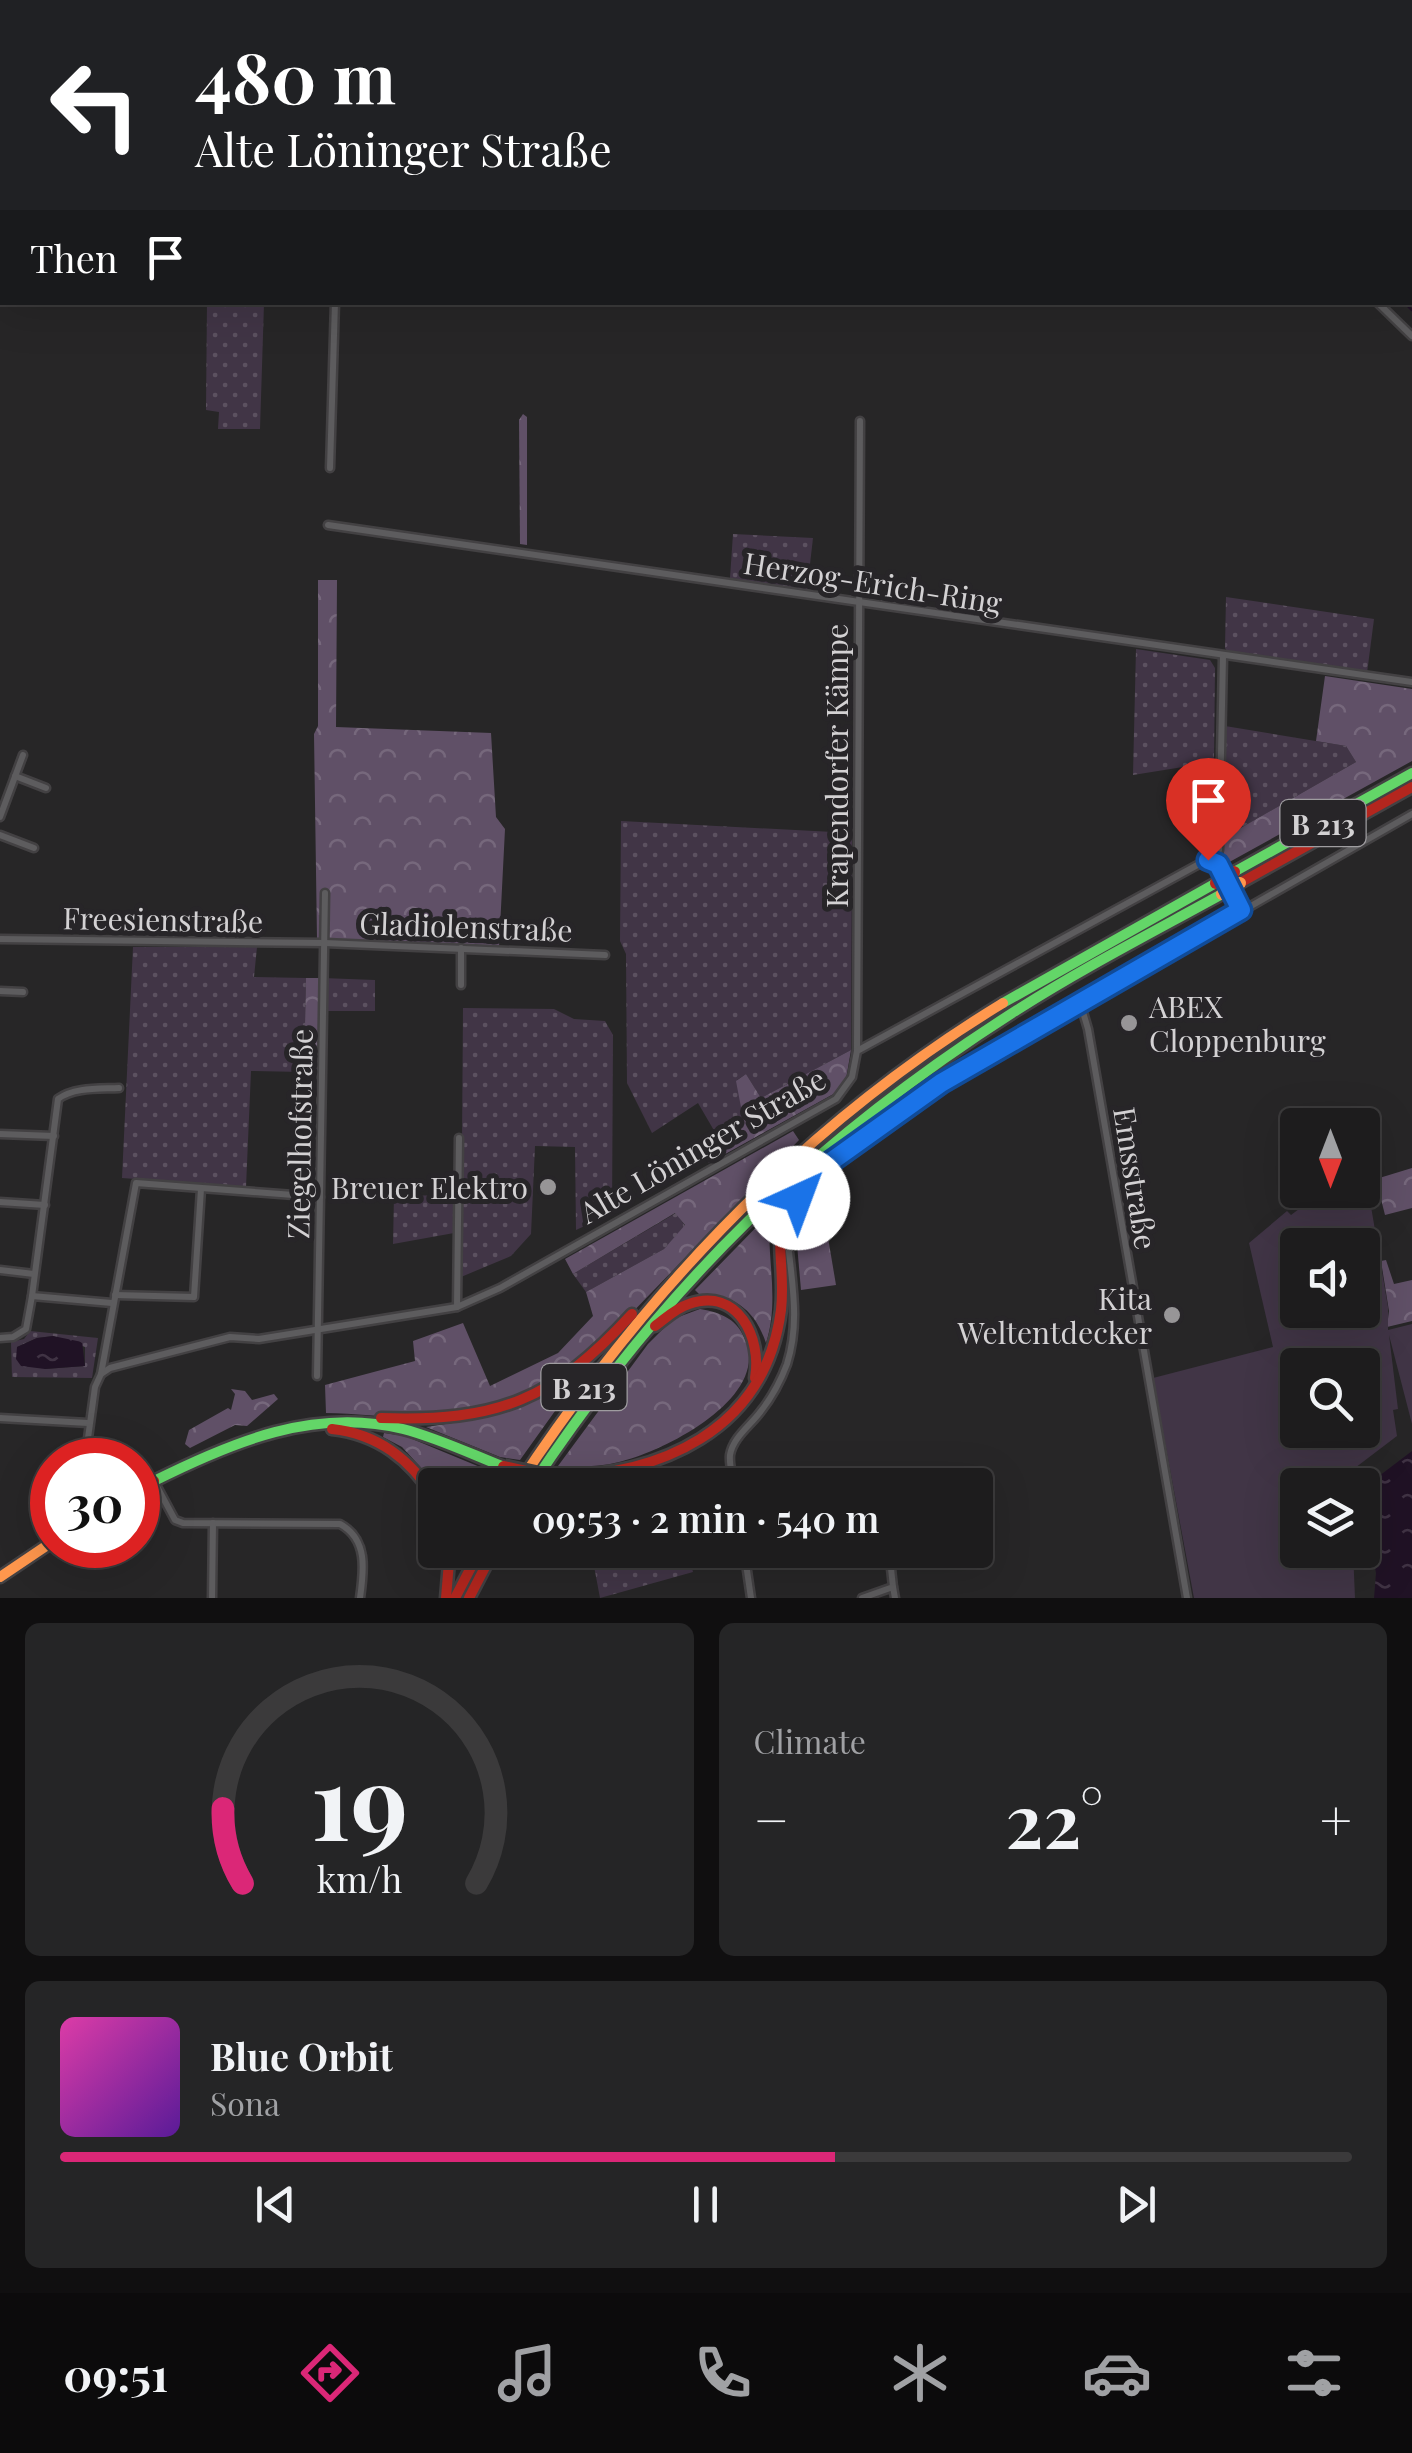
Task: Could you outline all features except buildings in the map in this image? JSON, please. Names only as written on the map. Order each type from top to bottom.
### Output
[{"type":"main road","name":"B 213","points":[[1237,878],[1412,773]]},
{"type":"main road","name":"B 213","points":[[530,1468],[599,1366],[657,1294],[764,1185],[874,1091],[994,1009],[1412,787]]},
{"type":"main road","name":"B 213","points":[[544,1468],[624,1353],[717,1248],[819,1152],[1019,1008],[1219,888]]},
{"type":"main road","name":"B 213","points":[[245,1440],[301,1423],[364,1422],[426,1436],[504,1467],[549,1477],[607,1476],[665,1460],[717,1430],[752,1390],[770,1359],[777,1336],[781,1290],[778,1221],[785,1197],[822,1156],[872,1116],[875,1108]]},
{"type":"main road","points":[[364,1422],[379,1418],[426,1420],[472,1416],[518,1401],[574,1371],[594,1355],[646,1298],[657,1294]]},
{"type":"main road","points":[[624,1353],[636,1349],[676,1309],[703,1301],[724,1306],[745,1318],[754,1332],[759,1349],[752,1390]]},
{"type":"main road","points":[[160,1478],[245,1440],[318,1428],[366,1435],[418,1474]]},
{"type":"main road","points":[[0,1577],[30,1557]]},
{"type":"main road","points":[[446,1598],[451,1568]]},
{"type":"main road","points":[[455,1598],[471,1568]]},
{"type":"main road","points":[[469,1598],[485,1568]]},
{"type":"street","points":[[330,468],[335,305]]},
{"type":"street","points":[[1379,305],[1412,336]]},
{"type":"street","name":"Krapendorfer Kämpe","points":[[857,1050],[860,421]]},
{"type":"street","name":"Herzog-Erich-Ring","points":[[328,525],[1412,682]]},
{"type":"street","points":[[1222,657],[1219,848],[1214,860],[1241,910]]},
{"type":"street","points":[[0,818],[22,755]]},
{"type":"street","points":[[15,776],[46,788]]},
{"type":"street","points":[[732,1468],[730,1454],[735,1442],[774,1392],[786,1368],[796,1308],[788,1231],[802,1190],[829,1163],[905,1107],[1080,1002],[1412,814]]},
{"type":"street","points":[[0,835],[34,848]]},
{"type":"street","name":"Alte Löninger Straße","points":[[102,1374],[110,1368],[218,1340],[259,1339],[456,1307],[500,1288],[836,1099],[852,1077],[857,1050],[1201,862],[1214,860]]},
{"type":"street","name":"Ziegelhofstraße","points":[[318,1376],[325,893]]},
{"type":"street","name":"Freesienstraße","points":[[0,939],[325,943]]},
{"type":"street","name":"Gladiolenstraße","points":[[325,943],[605,954]]},
{"type":"street","points":[[461,948],[461,986]]},
{"type":"street","points":[[0,991],[23,992]]},
{"type":"street","name":"Emsstraße","points":[[1080,1002],[1091,1045],[1188,1598]]},
{"type":"street","points":[[0,1338],[14,1337],[26,1328],[56,1105],[63,1094],[119,1088]]},
{"type":"street","points":[[0,1134],[54,1136]]},
{"type":"street","points":[[456,1307],[459,1138]]},
{"type":"street","points":[[87,1438],[136,1183],[320,1196]]},
{"type":"street","points":[[32,1296],[194,1297],[200,1188]]},
{"type":"street","points":[[0,1202],[44,1206]]},
{"type":"street","points":[[0,1270],[34,1274]]},
{"type":"street","points":[[0,1418],[88,1423]]},
{"type":"street","points":[[160,1492],[175,1520],[340,1524],[349,1528],[361,1545],[360,1598]]},
{"type":"street","points":[[212,1598],[213,1523]]},
{"type":"street","points":[[747,1568],[751,1598]]},
{"type":"street","points":[[891,1568],[895,1598]]},
{"type":"street","points":[[862,1598],[893,1587]]},
{"type":"shaded area","points":[[207,305],[264,305],[260,429],[218,429],[219,412],[206,410]]},
{"type":"shaded area","points":[[733,534],[813,538],[807,590],[730,578]]},
{"type":"shaded area","points":[[1226,597],[1374,619],[1367,673],[1228,653]]},
{"type":"shaded area","points":[[1136,649],[1210,660],[1215,668],[1214,762],[1133,775]]},
{"type":"shaded area","points":[[1225,726],[1346,746],[1356,762],[1223,838]]},
{"type":"shaded area","points":[[621,821],[852,833],[851,1050],[761,1098],[746,1074],[737,1080],[744,1123],[719,1139],[698,1103],[652,1133],[627,1083],[626,954],[620,941]]},
{"type":"shaded area","points":[[133,947],[257,947],[254,977],[306,978],[304,1072],[251,1071],[246,1187],[122,1178]]},
{"type":"shaded area","points":[[322,978],[375,980],[375,1011],[321,1011]]},
{"type":"shaded area","points":[[463,1008],[554,1009],[574,1019],[605,1021],[613,1035],[612,1213],[576,1230],[575,1147],[535,1146],[531,1234],[511,1256],[461,1277]]},
{"type":"shaded area","points":[[455,1195],[454,1233],[393,1244],[394,1196]]},
{"type":"shaded area","points":[[1300,1208],[1371,1208],[1375,1228],[1280,1228],[1280,1328],[1380,1328],[1380,1260],[1388,1330],[1412,1324],[1412,1424],[1389,1335],[1398,1409],[1393,1410],[1397,1436],[1355,1468],[1280,1468],[1280,1568],[1354,1568],[1355,1598],[1194,1598],[1153,1378],[1273,1347],[1249,1243],[1287,1211],[1291,1215]]},
{"type":"shaded area","points":[[676,1213],[685,1226],[664,1249],[586,1292],[573,1274]]},
{"type":"shaded area","points":[[30,1331],[98,1338],[92,1378],[12,1377],[11,1342],[24,1339]],"holes":[[[53,1336],[85,1347],[85,1366],[45,1369],[17,1347]]]},
{"type":"shaded area","points":[[594,1568],[692,1568],[693,1572],[600,1598]]},
{"type":"green space","points":[[523,414],[527,417],[527,545],[520,544],[519,420]]},
{"type":"green space","points":[[318,580],[337,580],[336,727],[491,733],[496,817],[505,829],[499,947],[317,939],[314,734],[318,726]]},
{"type":"green space","points":[[1325,676],[1412,689],[1412,761],[1224,865],[1223,838],[1356,762],[1346,746],[1316,741]]},
{"type":"green space","points":[[306,978],[322,978],[319,1072],[304,1072]]},
{"type":"green space","points":[[851,1050],[846,1079],[837,1092],[709,1163],[699,1146],[744,1123],[736,1081],[746,1074],[761,1098]]},
{"type":"green space","points":[[793,1131],[799,1140],[594,1352],[575,1364],[515,1396],[451,1415],[326,1413],[325,1385],[415,1361],[413,1341],[463,1323],[490,1386],[558,1353],[593,1316],[586,1292],[664,1249],[685,1225],[675,1213],[573,1274],[565,1259]]},
{"type":"green space","points":[[1412,1168],[1412,1208],[1385,1215],[1380,1178]]},
{"type":"green space","points":[[770,1213],[772,1310],[766,1343],[756,1321],[742,1306],[695,1290]]},
{"type":"green space","points":[[824,1214],[836,1285],[801,1290],[795,1221]]},
{"type":"green space","points":[[1386,1260],[1394,1284],[1412,1280],[1412,1321],[1387,1327],[1389,1311],[1381,1261]]},
{"type":"green space","points":[[700,1309],[728,1318],[746,1342],[749,1363],[742,1383],[727,1402],[684,1435],[638,1456],[604,1465],[558,1466],[648,1344],[673,1319]]},
{"type":"green space","points":[[580,1376],[520,1460],[500,1457],[426,1427],[479,1419],[524,1405]]},
{"type":"green space","points":[[231,1389],[245,1391],[252,1400],[274,1394],[278,1399],[247,1426],[235,1425],[190,1448],[185,1444],[189,1430],[228,1408],[231,1410],[235,1394]]},
{"type":"green space","points":[[384,1433],[405,1436],[482,1468],[421,1468],[402,1447],[383,1437]]},
{"type":"water","points":[[53,1336],[82,1342],[85,1366],[21,1366],[16,1359],[17,1347]]},
{"type":"water","points":[[1412,1451],[1412,1598],[1374,1598],[1375,1568],[1380,1568],[1380,1475]]},
{"type":"waterway","points":[[1407,305],[1412,310]]},
{"type":"traffic: fast","points":[[1234,872],[1412,773]]},
{"type":"traffic: fast","points":[[1003,1003],[1216,883]]},
{"type":"traffic: fast","points":[[544,1468],[635,1345],[690,1281],[809,1164],[943,1059],[1017,1010],[1222,894]]},
{"type":"traffic: fast","points":[[160,1478],[213,1453],[275,1432],[338,1422],[403,1429],[504,1467]]},
{"type":"traffic: slow","points":[[1222,894],[1240,883]]},
{"type":"traffic: slow","points":[[530,1468],[619,1345],[734,1217],[861,1102],[1003,1003]]},
{"type":"traffic: slow","points":[[0,1577],[30,1557]]},
{"type":"traffic: jam","points":[[1240,883],[1412,787]]},
{"type":"traffic: jam","points":[[1216,883],[1234,872]]},
{"type":"traffic: jam","points":[[629,1468],[667,1456],[700,1439],[730,1416],[753,1387],[771,1352],[781,1310],[781,1227],[790,1194],[800,1177]]},
{"type":"traffic: jam","points":[[655,1326],[689,1304],[706,1301],[733,1309],[743,1320],[755,1347],[755,1378]]},
{"type":"traffic: jam","points":[[381,1418],[458,1416],[521,1400],[576,1367],[632,1314]]},
{"type":"traffic: jam","points":[[332,1429],[378,1443],[418,1475]]},
{"type":"traffic: jam","points":[[504,1467],[508,1468]]},
{"type":"traffic: jam","points":[[446,1598],[448,1568]]},
{"type":"traffic: jam","points":[[455,1598],[471,1568]]},
{"type":"traffic: jam","points":[[469,1598],[485,1568]]},
{"type":"place","name":"ABEX Cloppenburg","points":[[1129,1023]]},
{"type":"place","name":"Breuer Elektro","points":[[548,1187]]},
{"type":"place","name":"Kita Weltentdecker","points":[[1172,1315]]},
{"type":"route","points":[[798,1198],[829,1163],[941,1083],[1241,910],[1218,864],[1208,860]]}]
